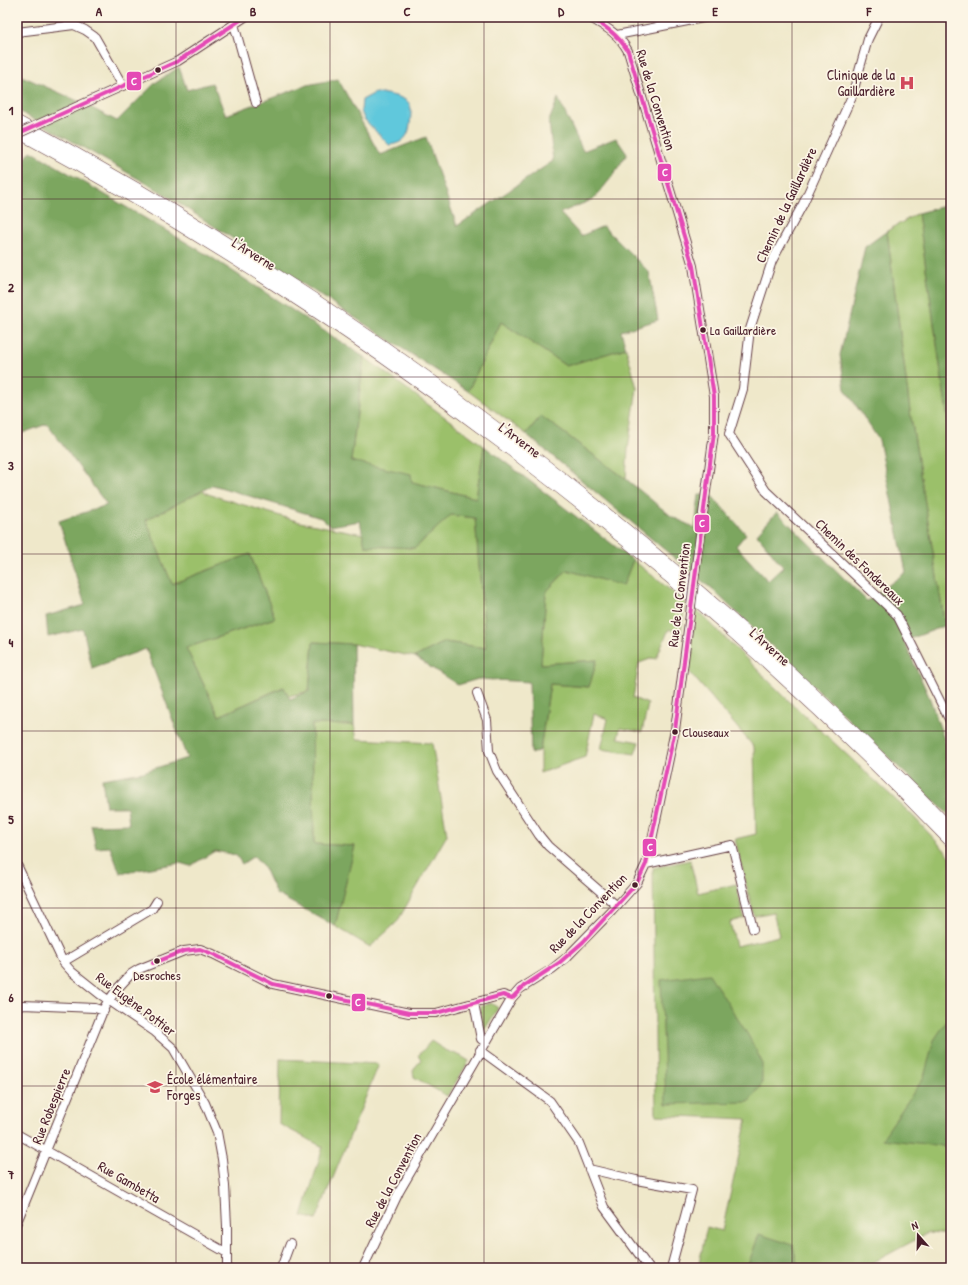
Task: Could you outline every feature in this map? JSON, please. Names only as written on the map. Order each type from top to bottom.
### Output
[{"type":"highway","name":"L'Arverne","points":[[17,120],[110,173],[290,283],[403,360],[504,434],[603,511],[718,607],[804,684],[951,829]]},
{"type":"highway","name":"L'Arverne","points":[[17,133],[158,212],[285,292],[408,375],[498,441],[590,513],[719,621],[852,743],[951,842]]},
{"type":"street","points":[[17,133],[178,61],[245,17]]},
{"type":"street","name":"Rue de la Convention","points":[[363,1268],[399,1192],[480,1050],[512,998],[520,988],[552,969],[566,958],[617,906],[637,883],[646,864],[675,730],[714,433],[714,396],[693,266],[628,51],[623,41],[617,35],[589,17]]},
{"type":"street","points":[[617,35],[708,17]]},
{"type":"street","name":"Chemin de la Gaillardière","points":[[729,434],[743,389],[750,329],[772,261],[803,204],[852,96],[868,39],[879,17]]},
{"type":"street","points":[[234,24],[256,103]]},
{"type":"street","points":[[17,32],[74,25],[85,30],[95,37],[123,86]]},
{"type":"street","points":[[714,433],[729,434]]},
{"type":"street","name":"Chemin des Fondereaux","points":[[729,434],[766,490],[897,615],[951,723]]},
{"type":"street","points":[[476,693],[487,720],[489,751],[497,771],[539,835],[548,846],[617,906]]},
{"type":"street","points":[[646,864],[732,845],[753,929]]},
{"type":"street","name":"Rue Eugène Pottier","points":[[17,865],[63,962],[72,972],[155,1032],[173,1048],[205,1103],[217,1132],[222,1159],[225,1186],[227,1268]]},
{"type":"street","points":[[63,962],[152,909],[157,901]]},
{"type":"street","name":"Rue Robespierre","points":[[17,1222],[109,1000],[131,974],[139,969],[184,951],[200,949],[273,984],[409,1013],[436,1013],[503,995],[512,998]]},
{"type":"street","points":[[474,1003],[481,1039],[485,1042]]},
{"type":"street","points":[[17,1007],[23,1005],[95,1008],[104,1011]]},
{"type":"street","points":[[480,1050],[550,1102],[579,1143],[604,1207],[649,1268]]},
{"type":"street","name":"Rue Gambetta","points":[[17,1134],[227,1253]]},
{"type":"street","points":[[589,1169],[636,1180],[692,1190],[671,1268]]},
{"type":"street","points":[[281,1268],[290,1244]]},
{"type":"green space","points":[[179,67],[187,90],[212,83],[226,115],[307,85],[338,79],[380,155],[426,137],[457,226],[553,161],[549,121],[558,98],[583,151],[616,138],[627,154],[611,178],[594,199],[560,213],[581,236],[603,226],[649,272],[658,320],[621,331],[626,348],[566,366],[501,322],[468,391],[158,190],[17,110],[17,74],[78,101],[117,121],[155,83]]},
{"type":"green space","points":[[31,151],[211,257],[364,357],[351,461],[411,474],[412,482],[476,498],[484,446],[633,560],[623,586],[567,570],[546,592],[541,664],[597,660],[589,687],[550,684],[540,750],[531,754],[529,682],[478,679],[458,685],[415,657],[445,642],[486,648],[475,518],[451,515],[415,548],[365,546],[360,521],[330,526],[321,518],[213,485],[146,520],[172,584],[250,554],[275,618],[186,648],[219,716],[284,687],[290,699],[309,691],[313,642],[353,644],[354,725],[312,724],[314,844],[355,846],[335,926],[276,894],[263,866],[254,856],[242,864],[236,855],[215,851],[190,866],[180,863],[120,873],[110,847],[96,848],[91,825],[129,824],[127,807],[106,807],[102,779],[143,772],[187,758],[146,649],[92,668],[83,629],[48,637],[46,616],[85,605],[59,521],[107,505],[47,424],[17,435],[17,169]]},
{"type":"green space","points":[[951,204],[951,441],[918,213]]},
{"type":"green space","points":[[918,213],[951,441],[951,627],[945,626],[910,411],[887,231]]},
{"type":"green space","points":[[887,231],[910,411],[945,626],[904,641],[930,699],[951,759],[951,817],[714,591],[526,434],[541,416],[626,479],[671,516],[695,528],[699,495],[711,495],[746,534],[736,546],[768,581],[783,567],[757,534],[777,512],[867,601],[906,572],[879,440],[845,389],[840,355],[865,247]]},
{"type":"green space","points":[[501,322],[566,366],[626,348],[637,388],[628,449],[626,479],[541,416],[526,434],[468,391]]},
{"type":"green space","points":[[364,357],[484,446],[476,498],[412,482],[351,461]]},
{"type":"green space","points":[[202,490],[208,494],[300,522],[363,534],[365,546],[415,548],[451,515],[475,518],[486,648],[445,642],[415,657],[353,644],[313,642],[309,691],[289,696],[283,687],[219,716],[186,648],[275,618],[250,554],[172,584],[146,520]]},
{"type":"green space","points":[[633,560],[685,602],[681,635],[669,629],[656,659],[653,658],[639,663],[633,698],[648,704],[642,732],[620,728],[618,738],[639,742],[635,754],[601,749],[608,719],[594,714],[585,757],[540,773],[540,750],[550,684],[589,687],[597,660],[541,664],[546,592],[567,570],[623,585]]},
{"type":"green space","points":[[696,609],[790,702],[911,814],[951,857],[951,1235],[928,1233],[863,1268],[698,1268],[707,1227],[722,1231],[747,1119],[656,1115],[653,868],[690,860],[698,893],[736,884],[744,918],[730,922],[736,946],[779,936],[773,912],[754,916],[735,839],[756,834],[754,747],[687,669]]},
{"type":"green space","points":[[312,724],[354,725],[357,739],[432,743],[447,835],[397,922],[370,947],[335,926],[355,846],[314,844]]},
{"type":"green space","points":[[709,974],[748,1035],[762,1062],[762,1084],[749,1102],[666,1104],[661,980]]},
{"type":"green space","points":[[491,1003],[498,1008],[484,1029],[481,1018],[481,1008],[482,1006]]},
{"type":"green space","points":[[951,1015],[951,1147],[882,1139],[924,1077],[934,1040]]},
{"type":"green space","points":[[431,1041],[445,1050],[461,1056],[469,1061],[447,1096],[414,1077],[413,1071],[421,1059],[418,1056]]},
{"type":"green space","points":[[280,1059],[379,1064],[316,1220],[302,1216],[323,1147],[279,1124]]},
{"type":"green space","points":[[759,1234],[793,1245],[798,1268],[747,1268]]},
{"type":"water","points":[[375,93],[397,97],[410,104],[411,113],[409,130],[401,142],[389,145],[364,119],[361,111],[362,100]]},
{"type":"transit line","name":"C","points":[[17,134],[178,61],[245,17]]},
{"type":"transit line","name":"C","points":[[512,998],[524,986],[559,963],[583,942],[637,883],[646,864],[675,730],[714,433],[714,396],[693,266],[628,51],[611,31],[589,17]]},
{"type":"transit line","name":"C","points":[[153,963],[184,951],[200,949],[273,984],[409,1013],[436,1013],[503,995],[512,998]]},
{"type":"place","name":"Clinique de la Gaillardière","points":[[907,83]]},
{"type":"place","name":"La Gaillardière","points":[[703,330]]},
{"type":"place","name":"Clouseaux","points":[[675,732]]},
{"type":"place","name":"Desroches","points":[[157,961]]},
{"type":"place","name":"École élémentaire Forges","points":[[155,1087]]}]
